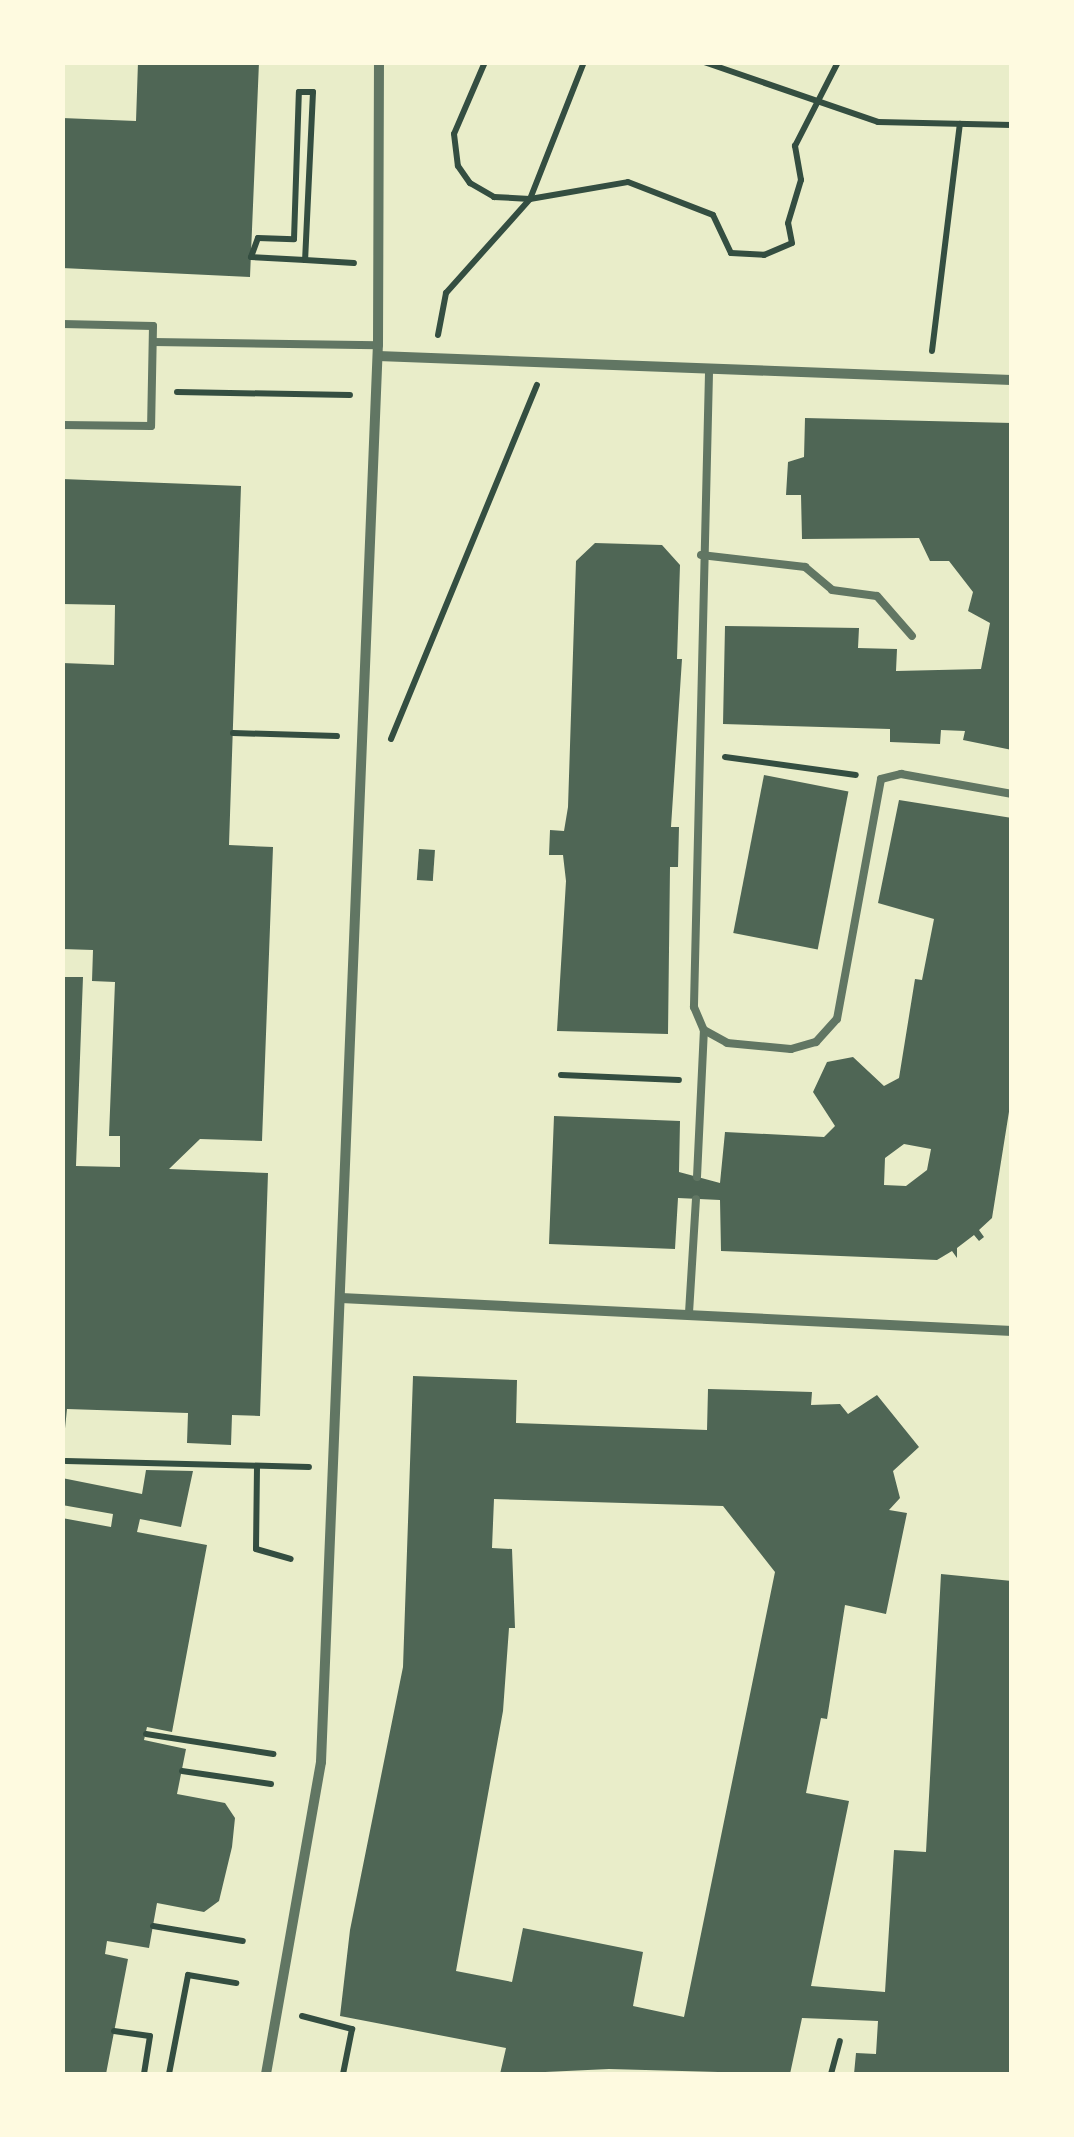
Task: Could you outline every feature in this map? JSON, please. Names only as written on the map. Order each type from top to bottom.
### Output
[{"type":"street","points":[[266,2074],[321,1762],[378,350],[379,62]]},
{"type":"street","points":[[378,350],[432,361],[1012,380]]},
{"type":"street","points":[[340,1298],[1012,1330]]},
{"type":"lane","points":[[62,324],[153,326],[151,426],[62,425]]},
{"type":"lane","points":[[152,342],[378,350]]},
{"type":"lane","points":[[696,1177],[704,1030],[694,1006],[704,754],[701,555],[709,373]]},
{"type":"lane","points":[[701,555],[805,567],[832,590],[877,596],[912,636]]},
{"type":"lane","points":[[704,1030],[728,1042],[792,1049],[816,1042],[837,1019],[881,779],[901,774],[1012,794]]},
{"type":"lane","points":[[689,1314],[696,1198]]},
{"type":"path","points":[[485,62],[454,134],[458,166],[470,183],[494,197],[530,200],[628,182],[713,215],[731,253],[764,255],[792,243],[788,224],[801,180],[795,146],[820,104],[822,85],[838,62]]},
{"type":"path","points":[[432,361],[446,293],[530,200],[584,62]]},
{"type":"path","points":[[704,62],[878,122],[1012,125]]},
{"type":"path","points":[[305,260],[312,92],[300,92],[294,239],[258,238],[251,257],[305,260],[380,264]]},
{"type":"path","points":[[928,377],[960,124]]},
{"type":"path","points":[[389,744],[545,366]]},
{"type":"path","points":[[210,392],[376,396]]},
{"type":"path","points":[[233,733],[363,737]]},
{"type":"path","points":[[704,754],[881,779]]},
{"type":"path","points":[[561,1075],[700,1081]]},
{"type":"path","points":[[66,1461],[276,1466]]},
{"type":"path","points":[[258,1466],[256,1549],[291,1559]]},
{"type":"path","points":[[146,1734],[273,1754]]},
{"type":"path","points":[[182,1771],[271,1784]]},
{"type":"path","points":[[153,1926],[243,1941]]},
{"type":"path","points":[[169,2074],[188,1975],[236,1982]]},
{"type":"path","points":[[334,2024],[352,2029],[343,2074]]},
{"type":"path","points":[[114,2031],[150,2036],[144,2074]]},
{"type":"path","points":[[831,2074],[840,2041]]},
{"type":"building","points":[[138,62],[259,62],[250,277],[62,268],[62,118],[136,121]]},
{"type":"building","points":[[805,418],[1012,423],[1012,750],[963,740],[965,731],[941,730],[940,744],[890,742],[890,729],[723,724],[725,626],[859,628],[858,648],[897,649],[896,671],[981,669],[990,623],[968,611],[973,592],[949,561],[930,561],[919,538],[802,539],[801,495],[786,495],[788,462],[804,457]]},
{"type":"building","points":[[62,479],[241,486],[229,845],[273,847],[262,1141],[200,1139],[169,1169],[268,1173],[260,1416],[232,1415],[231,1445],[187,1443],[188,1413],[67,1409],[62,1458],[62,977],[83,977],[76,1166],[120,1167],[120,1136],[109,1136],[115,982],[92,981],[93,950],[62,949],[62,663],[114,665],[115,605],[62,604]]},
{"type":"building","points":[[595,543],[662,545],[680,565],[677,659],[682,659],[671,827],[679,827],[678,867],[670,867],[668,1034],[557,1031],[566,881],[563,855],[549,855],[550,830],[564,831],[568,807],[576,561]]},
{"type":"building","points":[[764,775],[848,791],[818,949],[733,933]]},
{"type":"building","points":[[899,800],[1012,818],[1012,1093],[992,1218],[979,1230],[984,1237],[979,1241],[974,1235],[957,1248],[957,1258],[952,1251],[937,1260],[721,1251],[720,1200],[678,1198],[675,1249],[549,1244],[554,1116],[680,1121],[679,1172],[720,1183],[725,1132],[824,1137],[835,1126],[813,1092],[827,1062],[853,1057],[884,1086],[899,1078],[915,979],[922,980],[934,919],[878,903]],"holes":[[[904,1144],[931,1149],[927,1170],[906,1186],[884,1185],[885,1158]]]},
{"type":"building","points":[[419,849],[435,850],[433,881],[417,880]]},
{"type":"building","points":[[413,1376],[517,1380],[516,1423],[707,1430],[708,1389],[812,1392],[811,1405],[840,1404],[848,1414],[877,1395],[919,1447],[893,1471],[900,1498],[889,1510],[907,1513],[886,1614],[845,1605],[827,1719],[821,1718],[806,1793],[849,1801],[811,1986],[885,1992],[894,1850],[926,1852],[941,1574],[1012,1581],[1012,2074],[854,2074],[856,2053],[876,2054],[878,2021],[802,2018],[790,2074],[609,2069],[500,2074],[506,2048],[340,2016],[350,1930],[403,1667]],"holes":[[[494,1499],[723,1506],[775,1572],[684,2017],[633,2006],[643,1952],[523,1928],[512,1982],[456,1971],[503,1711],[509,1628],[515,1628],[512,1549],[492,1548]]]},
{"type":"building","points":[[146,1470],[193,1471],[181,1527],[140,1519],[137,1532],[207,1545],[172,1732],[147,1727],[144,1740],[186,1749],[177,1794],[225,1803],[235,1818],[232,1847],[219,1901],[204,1912],[157,1903],[149,1948],[107,1941],[105,1954],[128,1959],[106,2074],[62,2074],[62,1518],[111,1527],[113,1514],[62,1505],[62,1478],[142,1494]]}]
